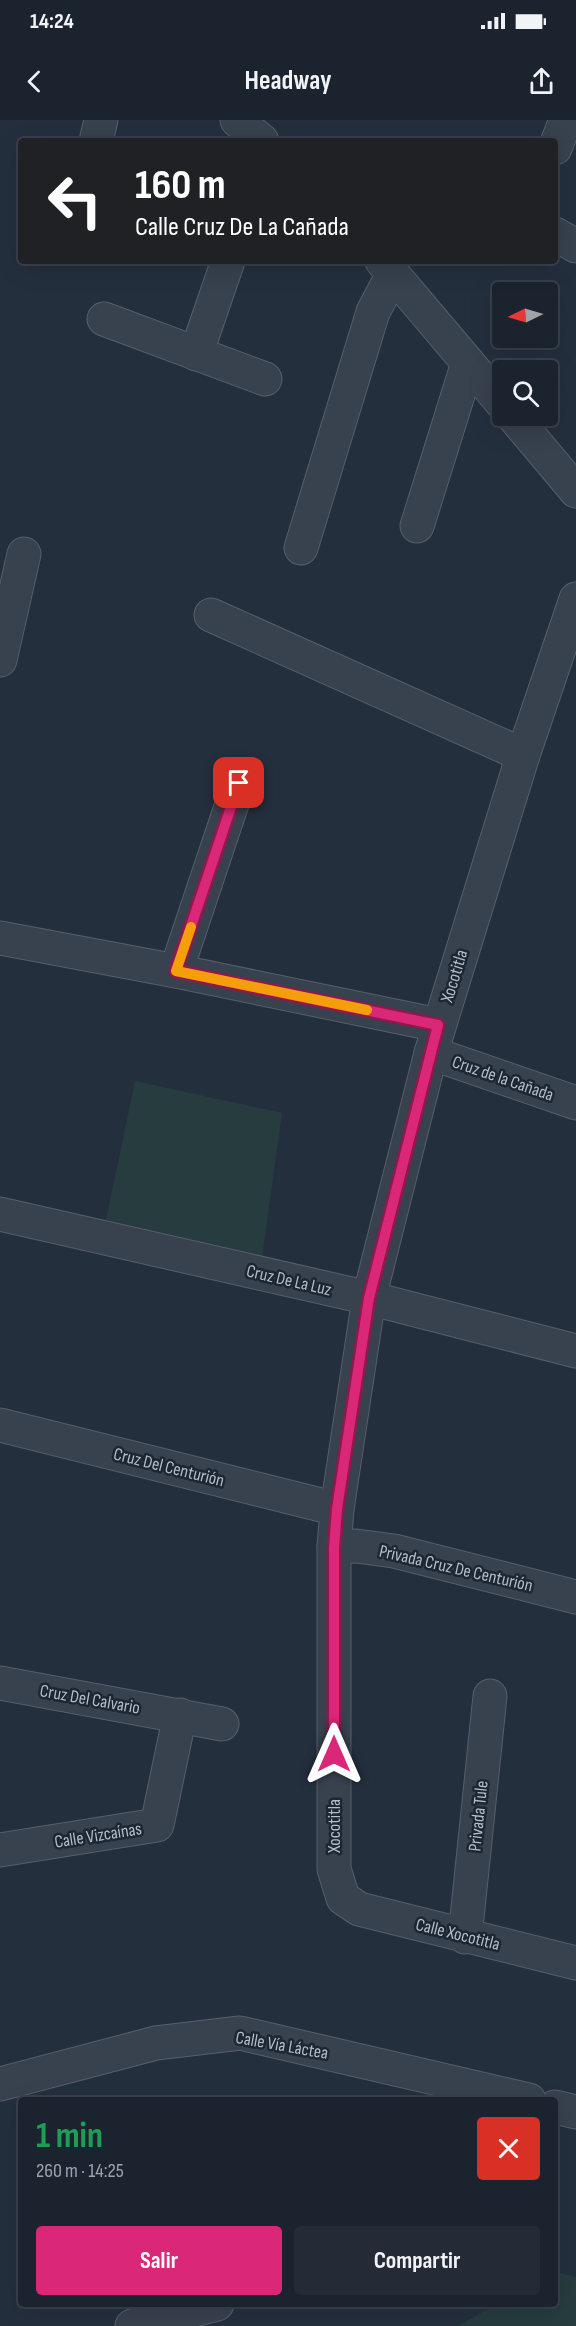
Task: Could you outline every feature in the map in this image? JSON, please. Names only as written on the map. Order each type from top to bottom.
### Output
[{"type":"street","points":[[97,138],[101,120]]},
{"type":"street","points":[[237,120],[258,138]]},
{"type":"street","points":[[558,140],[566,120]]},
{"type":"street","points":[[558,236],[576,246]]},
{"type":"street","points":[[196,354],[227,264]]},
{"type":"street","points":[[388,267],[492,391]]},
{"type":"street","points":[[301,548],[388,267]]},
{"type":"street","points":[[104,319],[265,379]]},
{"type":"street","points":[[417,526],[468,363]]},
{"type":"street","points":[[521,426],[576,491]]},
{"type":"street","points":[[2,643],[24,554]]},
{"type":"street","name":"Xocotitla","points":[[343,1898],[334,1869],[334,1548],[337,1509],[369,1298],[435,1039],[523,755],[576,599]]},
{"type":"street","points":[[211,615],[523,755]]},
{"type":"street","points":[[176,971],[239,783]]},
{"type":"street","name":"Cruz de la Cañada","points":[[0,939],[176,971],[435,1039],[576,1103]]},
{"type":"street","name":"Cruz De La Luz","points":[[0,1214],[369,1298],[576,1351]]},
{"type":"street","name":"Cruz Del Centurión","points":[[0,1425],[337,1509]]},
{"type":"street","name":"Privada Cruz De Centurión","points":[[334,1548],[356,1546],[394,1551],[576,1598]]},
{"type":"street","name":"Cruz Del Calvario","points":[[0,1683],[222,1724]]},
{"type":"street","name":"Privada Tule","points":[[465,1936],[490,1696]]},
{"type":"street","name":"Calle Vizcaínas","points":[[0,1850],[157,1825],[180,1715]]},
{"type":"street","name":"Calle Xocotitla","points":[[343,1898],[359,1909],[576,1963]]},
{"type":"street","name":"Calle Vía Láctea","points":[[0,2084],[156,2043],[240,2033],[510,2097]]},
{"type":"street","points":[[558,2108],[576,2112]]},
{"type":"street","points":[[132,2326],[205,2307]]},
{"type":"green space","points":[[135,1081],[282,1113],[262,1258],[106,1220]]},
{"type":"green space","points":[[558,2272],[576,2277],[576,2326],[458,2326],[491,2307],[558,2307]]},
{"type":"slow traffic","points":[[191,927],[176,971],[367,1010]]},
{"type":"route","points":[[239,783],[176,971],[438,1025],[369,1298],[337,1509],[334,1548],[334,1754]]}]
